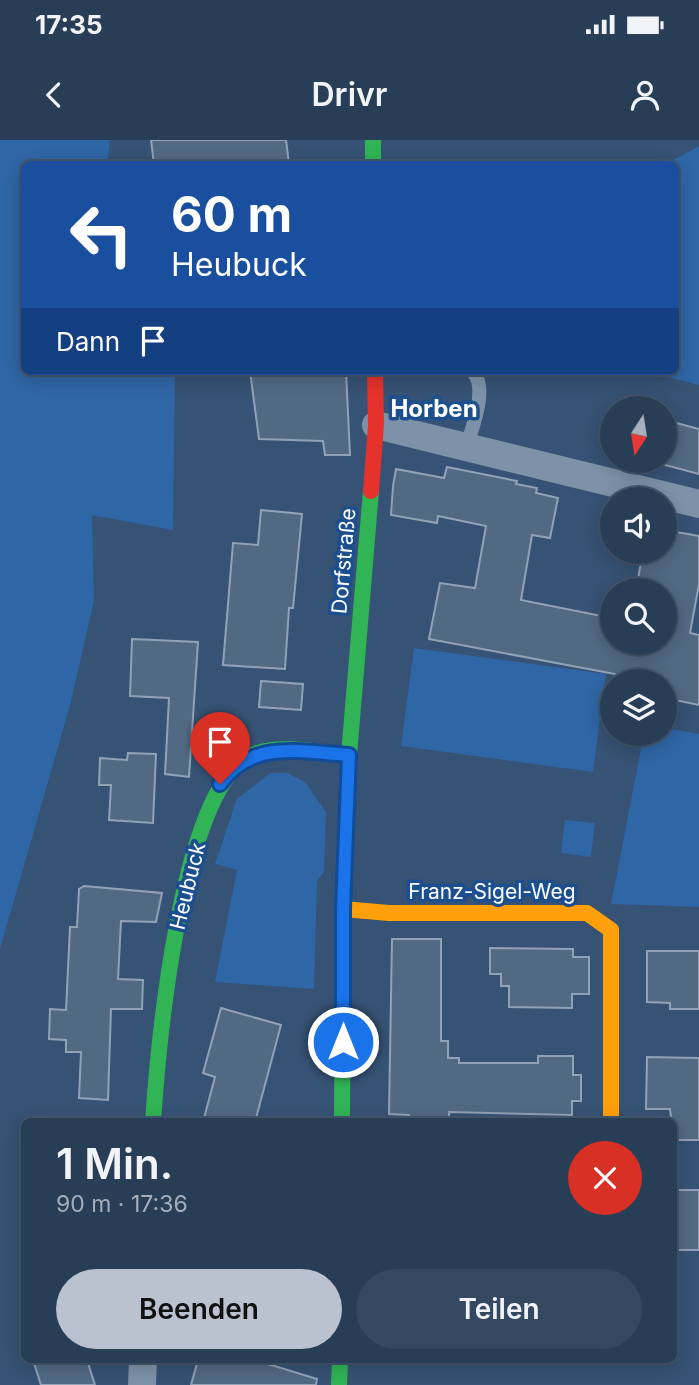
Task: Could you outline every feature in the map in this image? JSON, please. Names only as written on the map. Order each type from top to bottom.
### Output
[{"type":"street","points":[[373,140],[373,161]]},
{"type":"street","name":"Dorfstraße","points":[[349,755],[376,425],[375,375]]},
{"type":"street","points":[[376,425],[699,504]]},
{"type":"street","name":"Heubuck","points":[[153,1118],[169,973],[186,879],[220,784],[230,769],[247,757],[281,751],[349,755]]},
{"type":"street","points":[[342,1118],[343,909],[349,755]]},
{"type":"street","name":"Franz-Sigel-Weg","points":[[343,909],[389,913],[587,913],[611,930],[611,1118]]},
{"type":"street","points":[[142,1385],[143,1363]]},
{"type":"street","points":[[339,1385],[340,1363]]},
{"type":"lane","points":[[467,446],[480,394],[476,375]]},
{"type":"shaded area","points":[[0,140],[110,140],[107,161],[21,161],[21,375],[175,375],[173,530],[92,515],[94,600],[71,702],[0,949]]},
{"type":"shaded area","points":[[699,146],[699,385],[660,375],[679,375],[679,161],[672,161]]},
{"type":"shaded area","points":[[414,648],[600,673],[600,719],[593,772],[401,746]]},
{"type":"shaded area","points":[[677,730],[699,734],[699,907],[611,904],[641,746],[677,746]]},
{"type":"shaded area","points":[[270,773],[287,773],[305,782],[326,812],[324,872],[317,881],[314,989],[215,982],[237,870],[215,864],[237,799]]},
{"type":"shaded area","points":[[565,820],[595,823],[591,857],[561,853]]},
{"type":"building","points":[[151,140],[286,140],[289,161],[154,161]]},
{"type":"building","points":[[251,375],[346,375],[350,455],[325,455],[323,441],[259,439]]},
{"type":"building","points":[[677,423],[699,429],[699,474],[677,468]]},
{"type":"building","points":[[447,467],[517,481],[516,484],[537,488],[536,493],[558,498],[550,538],[532,535],[521,600],[600,616],[600,655],[677,655],[677,578],[638,578],[641,564],[677,564],[677,532],[699,536],[699,584],[690,633],[699,635],[699,705],[677,700],[677,669],[600,669],[600,671],[429,639],[440,583],[475,588],[486,526],[438,516],[437,523],[391,515],[393,486],[396,469],[444,478]]},
{"type":"building","points":[[261,510],[302,514],[293,608],[289,608],[285,669],[223,665],[233,543],[258,545]]},
{"type":"building","points":[[132,639],[198,642],[189,777],[165,774],[169,698],[130,696]]},
{"type":"building","points":[[261,681],[303,684],[301,710],[259,707]]},
{"type":"building","points":[[128,753],[156,754],[153,823],[109,820],[111,785],[99,785],[100,758],[127,760]]},
{"type":"building","points":[[84,886],[162,893],[156,922],[121,921],[118,979],[143,980],[142,1009],[111,1009],[108,1100],[79,1098],[81,1052],[66,1052],[66,1040],[49,1039],[50,1009],[66,1010],[70,927],[77,927],[79,889]]},
{"type":"building","points":[[392,939],[441,939],[441,1041],[448,1041],[448,1058],[459,1058],[459,1063],[538,1063],[538,1056],[573,1056],[573,1075],[581,1075],[581,1101],[572,1101],[572,1115],[449,1112],[449,1118],[409,1118],[409,1115],[389,1114]]},
{"type":"building","points":[[490,948],[573,949],[573,957],[589,957],[589,994],[572,994],[572,1008],[509,1007],[509,986],[501,986],[501,974],[490,974]]},
{"type":"building","points":[[647,951],[699,951],[699,1009],[670,1009],[670,1003],[647,1002]]},
{"type":"building","points":[[221,1008],[281,1025],[256,1118],[204,1118],[215,1077],[203,1073]]},
{"type":"building","points":[[647,1057],[699,1058],[699,1140],[677,1140],[677,1118],[671,1118],[670,1109],[646,1109]]},
{"type":"building","points":[[677,1190],[699,1190],[699,1250],[677,1250]]},
{"type":"building","points":[[34,1363],[88,1363],[95,1385],[41,1385]]},
{"type":"building","points":[[197,1363],[265,1363],[317,1379],[316,1385],[191,1385]]},
{"type":"traffic: fast","points":[[373,140],[373,161]]},
{"type":"traffic: fast","points":[[342,1118],[343,909],[349,755],[371,491]]},
{"type":"traffic: fast","points":[[153,1118],[167,984],[189,869],[205,820],[225,781],[248,757],[272,750],[349,755]]},
{"type":"traffic: fast","points":[[339,1385],[340,1363]]},
{"type":"traffic: slow","points":[[343,909],[389,913],[587,913],[611,930],[611,1118]]},
{"type":"traffic: jam","points":[[371,491],[376,425],[375,375]]},
{"type":"district","name":"Horben","points":[[434,409]]},
{"type":"route","points":[[220,784],[230,769],[247,757],[281,751],[349,755],[343,909],[343,1042]]}]
